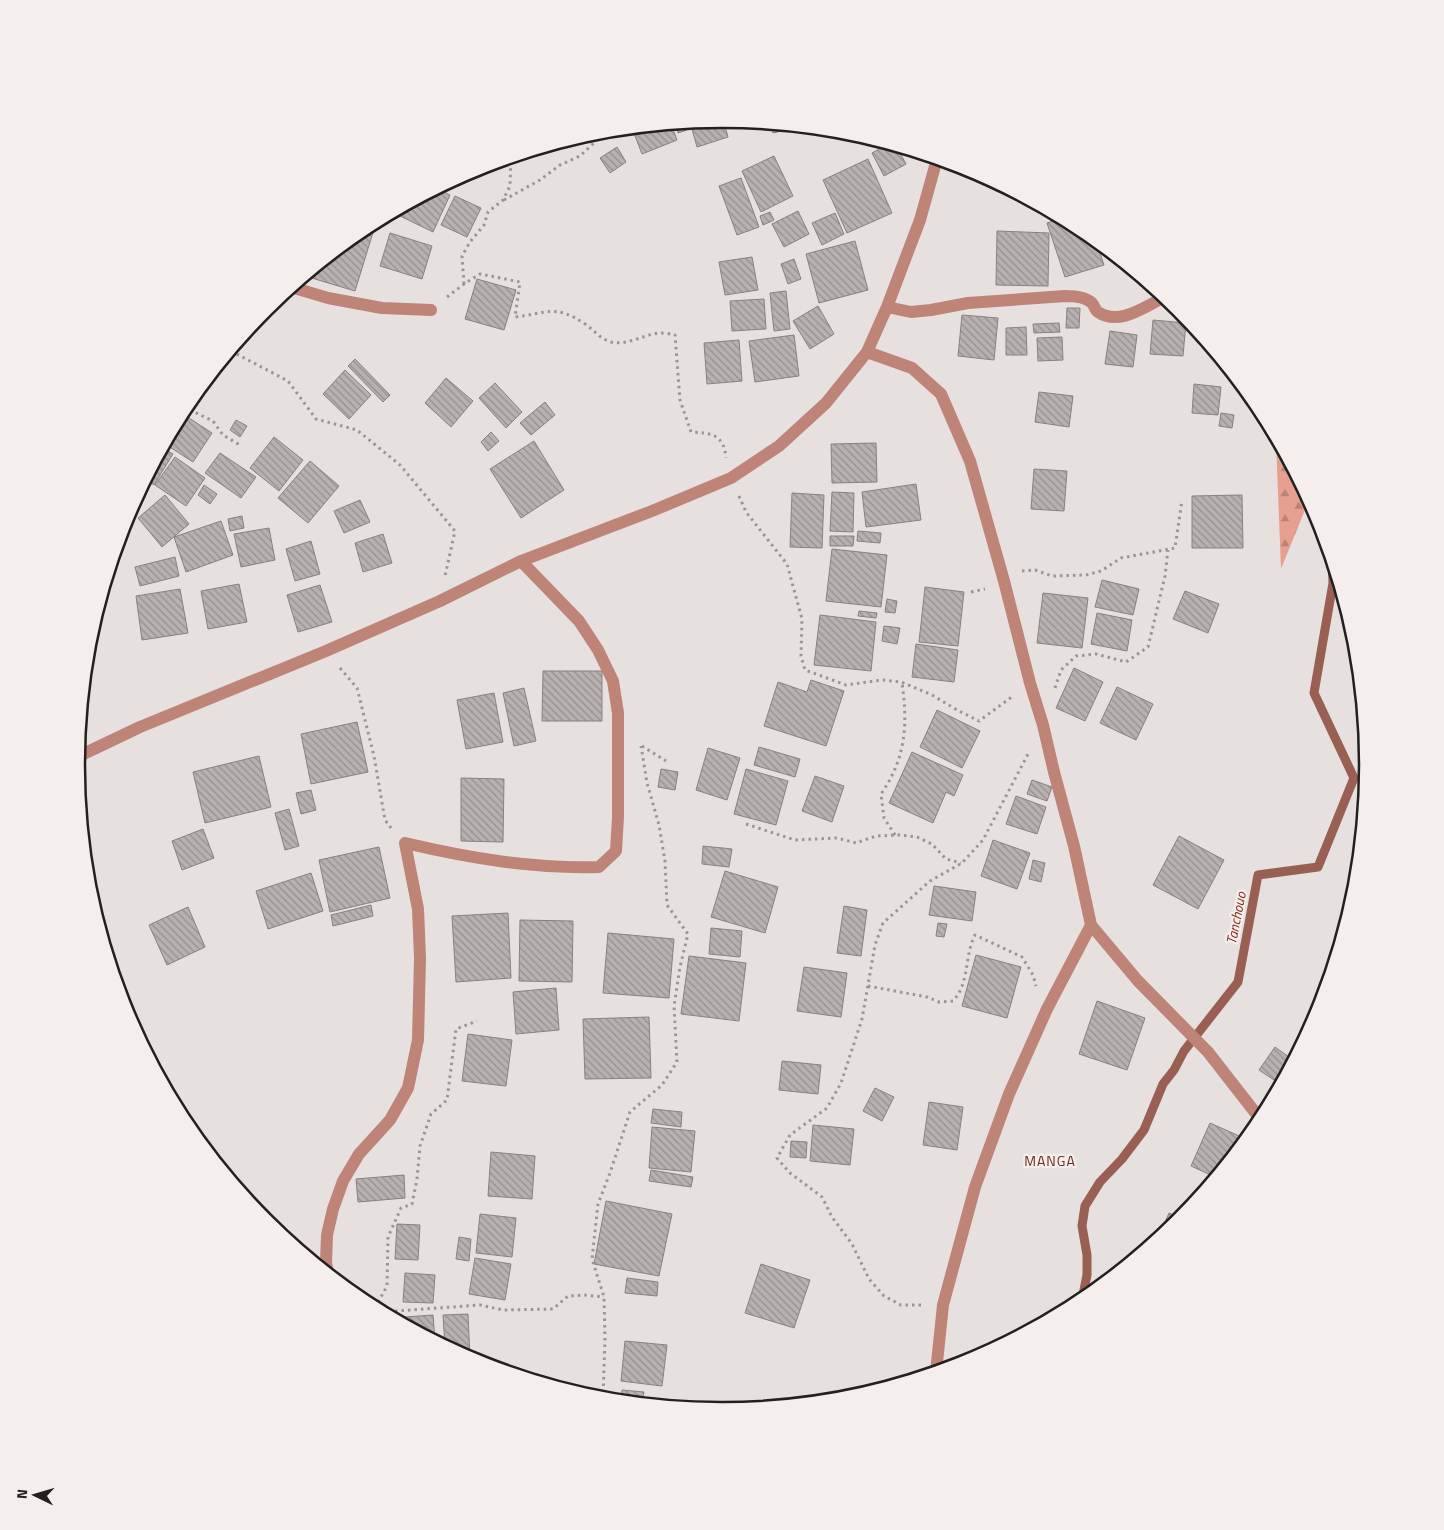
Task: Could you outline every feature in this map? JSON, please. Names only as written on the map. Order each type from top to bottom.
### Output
[{"type":"street","points":[[85,753],[140,727],[326,651],[440,601],[521,561],[652,512],[731,478],[779,446],[826,403],[867,352],[887,307],[920,220],[934,165]]},
{"type":"street","points":[[298,290],[328,298],[382,308],[431,310]]},
{"type":"street","points":[[887,307],[910,312],[976,302],[1065,296],[1078,297],[1091,302],[1097,312],[1113,317],[1134,314],[1157,301]]},
{"type":"street","points":[[867,352],[912,368],[941,394],[970,460],[1004,581],[1030,684],[1043,725],[1074,846],[1091,925],[1138,981],[1183,1029],[1208,1052],[1256,1113]]},
{"type":"street","points":[[326,1264],[327,1235],[333,1209],[343,1182],[359,1154],[390,1120],[408,1088],[418,1040],[420,958],[418,909],[405,843],[458,856],[565,868],[599,867],[616,851],[618,817],[618,713],[613,681],[598,650],[578,621],[521,561]]},
{"type":"street","points":[[937,1364],[943,1305],[975,1187],[1009,1094],[1047,1009],[1091,925]]},
{"type":"path","points":[[464,284],[462,256],[470,242],[484,225],[488,212],[503,200],[580,156],[597,140]]},
{"type":"path","points":[[503,200],[510,186],[511,164]]},
{"type":"path","points":[[431,310],[480,274],[520,282],[516,317],[551,310],[567,313],[586,324],[610,342],[639,340],[659,333],[676,334],[678,386],[684,416],[691,432],[710,433],[719,438],[725,450],[726,462],[731,478],[746,512],[787,564],[802,619],[801,656],[805,670],[846,685],[882,680],[902,682],[932,694],[979,721],[1030,684]]},
{"type":"path","points":[[236,354],[288,381],[316,419],[357,430],[400,465],[455,531],[440,601]]},
{"type":"path","points":[[192,412],[213,422],[224,435],[240,445]]},
{"type":"path","points":[[971,592],[989,589],[1022,571],[1035,570],[1052,576],[1086,575],[1101,571],[1121,558],[1175,548],[1182,500]]},
{"type":"path","points":[[1055,689],[1061,670],[1076,656],[1096,654],[1126,662],[1148,648],[1165,576],[1168,550]]},
{"type":"path","points":[[326,651],[357,688],[374,756],[385,820],[405,843]]},
{"type":"path","points":[[896,836],[884,818],[881,794],[889,782],[904,740],[906,709],[902,682]]},
{"type":"path","points":[[943,1305],[901,1305],[884,1296],[869,1279],[852,1244],[832,1217],[822,1197],[790,1173],[777,1158],[790,1135],[827,1108],[841,1083],[862,1019],[875,945],[883,923],[930,882],[962,863],[982,840],[1043,725]]},
{"type":"path","points":[[603,1391],[604,1297],[592,1259],[598,1204],[630,1112],[662,1085],[677,1062],[674,1006],[680,966],[688,934],[667,905],[665,861],[659,825],[647,783],[641,746]]},
{"type":"path","points":[[746,824],[795,840],[837,838],[856,843],[876,836],[917,837],[932,844],[946,859],[962,863]]},
{"type":"path","points":[[868,986],[927,997],[939,1002],[953,1001],[963,984],[970,944],[975,935],[1022,957],[1033,975],[1038,995],[1047,1009]]},
{"type":"path","points":[[379,1302],[387,1286],[388,1238],[401,1208],[412,1204],[417,1179],[420,1146],[431,1114],[447,1100],[456,1029],[477,1021]]},
{"type":"path","points":[[394,1311],[480,1305],[503,1310],[553,1309],[568,1296],[604,1297]]},
{"type":"green space","points":[[1276,451],[1305,509],[1281,569]]},
{"type":"building","points":[[726,128],[728,137],[697,147],[692,129]]},
{"type":"building","points":[[677,129],[687,129],[687,130],[678,133]]},
{"type":"building","points":[[673,130],[677,140],[642,154],[634,134]]},
{"type":"building","points":[[772,130],[783,131],[773,133]]},
{"type":"building","points":[[617,147],[626,162],[610,173],[600,158]]},
{"type":"building","points":[[880,148],[900,154],[906,164],[884,176],[872,153]]},
{"type":"building","points":[[774,156],[793,196],[761,212],[742,171]]},
{"type":"building","points":[[868,159],[892,213],[847,233],[823,180]]},
{"type":"building","points":[[741,178],[759,227],[737,235],[719,186]]},
{"type":"building","points":[[444,192],[450,195],[433,232],[400,216]]},
{"type":"building","points":[[455,196],[481,208],[467,237],[441,225]]},
{"type":"building","points":[[798,211],[809,234],[784,247],[772,224]]},
{"type":"building","points":[[770,212],[774,220],[763,225],[760,216]]},
{"type":"building","points":[[835,213],[844,234],[822,245],[812,223]]},
{"type":"building","points":[[1053,221],[1100,253],[1104,265],[1065,277],[1047,223]]},
{"type":"building","points":[[997,231],[1049,233],[1048,286],[996,285]]},
{"type":"building","points":[[373,232],[355,291],[312,278]]},
{"type":"building","points":[[390,233],[432,246],[422,279],[380,266]]},
{"type":"building","points":[[855,241],[868,290],[819,303],[806,254]]},
{"type":"building","points":[[752,257],[758,290],[725,295],[719,262]]},
{"type":"building","points":[[794,259],[801,279],[788,284],[781,264]]},
{"type":"building","points":[[477,279],[516,290],[504,330],[465,319]]},
{"type":"building","points":[[786,291],[790,329],[774,331],[770,293]]},
{"type":"building","points":[[764,299],[766,329],[732,331],[730,301]]},
{"type":"building","points":[[818,306],[834,334],[810,349],[793,321]]},
{"type":"building","points":[[1067,308],[1080,308],[1079,328],[1066,328]]},
{"type":"building","points":[[962,315],[998,318],[994,360],[958,356]]},
{"type":"building","points":[[1153,320],[1179,322],[1185,329],[1183,356],[1150,354]]},
{"type":"building","points":[[1059,323],[1060,332],[1034,333],[1033,324]]},
{"type":"building","points":[[1026,327],[1027,355],[1006,355],[1006,328]]},
{"type":"building","points":[[1110,331],[1137,335],[1133,367],[1105,364]]},
{"type":"building","points":[[794,335],[799,376],[755,382],[749,341]]},
{"type":"building","points":[[1062,337],[1063,360],[1038,361],[1037,338]]},
{"type":"building","points":[[739,340],[742,381],[707,384],[704,343]]},
{"type":"building","points":[[355,359],[390,395],[383,402],[348,366]]},
{"type":"building","points":[[345,370],[371,395],[349,419],[323,394]]},
{"type":"building","points":[[446,378],[473,401],[451,427],[425,403]]},
{"type":"building","points":[[495,383],[522,412],[506,428],[479,398]]},
{"type":"building","points":[[1194,384],[1221,387],[1218,415],[1192,413]]},
{"type":"building","points":[[1039,392],[1073,396],[1069,427],[1035,422]]},
{"type":"building","points":[[545,402],[555,415],[531,435],[520,423]]},
{"type":"building","points":[[1221,413],[1234,415],[1232,428],[1219,426]]},
{"type":"building","points":[[188,417],[212,433],[193,462],[170,447]]},
{"type":"building","points":[[236,420],[247,426],[240,437],[230,430]]},
{"type":"building","points":[[491,432],[499,441],[488,451],[481,442]]},
{"type":"building","points":[[274,437],[303,460],[279,491],[250,468]]},
{"type":"building","points":[[534,441],[564,490],[521,518],[490,469]]},
{"type":"building","points":[[876,443],[877,482],[832,483],[831,444]]},
{"type":"building","points":[[168,451],[173,454],[154,485],[151,483]]},
{"type":"building","points":[[220,453],[256,477],[241,498],[205,473]]},
{"type":"building","points":[[175,457],[205,478],[186,506],[155,485]]},
{"type":"building","points":[[310,461],[339,486],[308,523],[278,498]]},
{"type":"building","points":[[1034,469],[1067,471],[1064,511],[1031,509]]},
{"type":"building","points":[[916,484],[921,520],[866,527],[862,492]]},
{"type":"building","points":[[204,485],[217,494],[210,504],[198,495]]},
{"type":"building","points":[[832,492],[854,493],[853,532],[830,531]]},
{"type":"building","points":[[792,493],[824,495],[822,548],[790,547]]},
{"type":"building","points":[[165,495],[189,524],[162,547],[138,518]]},
{"type":"building","points":[[1242,495],[1243,548],[1192,548],[1192,496]]},
{"type":"building","points":[[360,500],[370,522],[344,533],[334,511]]},
{"type":"building","points":[[242,516],[244,528],[230,531],[228,519]]},
{"type":"building","points":[[221,521],[233,555],[186,572],[174,537]]},
{"type":"building","points":[[269,528],[275,560],[241,567],[234,534]]},
{"type":"building","points":[[858,531],[881,533],[880,543],[857,541]]},
{"type":"building","points":[[383,534],[392,563],[363,572],[355,543]]},
{"type":"building","points":[[830,536],[854,536],[853,546],[830,546]]},
{"type":"building","points":[[311,541],[320,574],[295,581],[286,549]]},
{"type":"building","points":[[832,549],[887,555],[881,607],[826,601]]},
{"type":"building","points":[[175,557],[179,576],[140,586],[135,567]]},
{"type":"building","points":[[1102,580],[1139,589],[1133,615],[1095,607]]},
{"type":"building","points":[[239,584],[247,622],[208,629],[201,591]]},
{"type":"building","points":[[320,585],[332,622],[298,632],[287,595]]},
{"type":"building","points":[[925,587],[964,592],[958,646],[919,642]]},
{"type":"building","points":[[180,589],[188,633],[142,640],[136,596]]},
{"type":"building","points":[[1185,591],[1219,604],[1208,633],[1173,619]]},
{"type":"building","points":[[1043,593],[1088,598],[1082,648],[1037,643]]},
{"type":"building","points":[[887,599],[897,601],[895,613],[885,612]]},
{"type":"building","points":[[859,611],[877,613],[876,618],[858,616]]},
{"type":"building","points":[[1097,613],[1132,620],[1127,651],[1091,644]]},
{"type":"building","points":[[820,615],[876,622],[871,671],[814,665]]},
{"type":"building","points":[[884,626],[900,628],[897,644],[882,641]]},
{"type":"building","points":[[916,644],[958,650],[954,682],[912,677]]},
{"type":"building","points":[[1074,668],[1103,682],[1085,721],[1056,708]]},
{"type":"building","points":[[543,671],[602,671],[602,721],[542,721]]},
{"type":"building","points":[[811,680],[844,691],[826,746],[764,726],[778,682],[807,692]]},
{"type":"building","points":[[1117,687],[1153,704],[1136,740],[1100,723]]},
{"type":"building","points":[[524,688],[536,741],[514,746],[503,693]]},
{"type":"building","points":[[494,693],[503,742],[466,749],[457,700]]},
{"type":"building","points":[[937,710],[980,731],[962,768],[920,747]]},
{"type":"building","points":[[357,722],[368,772],[311,784],[301,734]]},
{"type":"building","points":[[759,747],[800,759],[795,777],[754,765]]},
{"type":"building","points":[[708,748],[740,758],[727,800],[696,790]]},
{"type":"building","points":[[912,752],[963,775],[954,796],[946,792],[933,823],[889,803]]},
{"type":"building","points":[[259,756],[271,807],[205,823],[193,772]]},
{"type":"building","points":[[661,769],[678,772],[675,790],[658,787]]},
{"type":"building","points":[[746,769],[788,781],[776,825],[734,814]]},
{"type":"building","points":[[815,776],[844,786],[832,822],[802,811]]},
{"type":"building","points":[[461,778],[504,779],[503,842],[461,841]]},
{"type":"building","points":[[1032,780],[1052,787],[1047,801],[1027,794]]},
{"type":"building","points":[[311,790],[316,810],[301,814],[296,793]]},
{"type":"building","points":[[1016,796],[1046,807],[1037,834],[1006,824]]},
{"type":"building","points":[[289,809],[299,846],[285,850],[275,813]]},
{"type":"building","points":[[203,829],[214,858],[182,870],[172,841]]},
{"type":"building","points":[[1179,836],[1224,860],[1198,909],[1153,885]]},
{"type":"building","points":[[993,840],[1030,853],[1017,889],[981,876]]},
{"type":"building","points":[[703,846],[732,849],[729,867],[702,864]]},
{"type":"building","points":[[379,847],[390,898],[330,912],[319,860]]},
{"type":"building","points":[[1033,860],[1045,863],[1041,882],[1029,879]]},
{"type":"building","points":[[725,871],[778,887],[765,933],[711,917]]},
{"type":"building","points":[[311,873],[323,911],[268,929],[256,891]]},
{"type":"building","points":[[934,886],[976,892],[972,921],[929,915]]},
{"type":"building","points":[[371,905],[373,916],[333,926],[331,915]]},
{"type":"building","points":[[844,906],[867,910],[861,956],[837,953]]},
{"type":"building","points":[[188,907],[205,947],[167,965],[149,925]]},
{"type":"building","points":[[508,913],[511,978],[456,982],[452,916]]},
{"type":"building","points":[[520,920],[573,921],[572,982],[519,981]]},
{"type":"building","points":[[938,923],[947,924],[944,937],[936,936]]},
{"type":"building","points":[[711,928],[742,931],[740,957],[709,954]]},
{"type":"building","points":[[608,933],[674,939],[669,998],[603,993]]},
{"type":"building","points":[[976,955],[1021,967],[1007,1018],[962,1006]]},
{"type":"building","points":[[689,956],[746,963],[739,1021],[681,1014]]},
{"type":"building","points":[[804,967],[847,973],[841,1017],[797,1011]]},
{"type":"building","points":[[556,988],[559,1030],[516,1034],[513,992]]},
{"type":"building","points":[[1097,1001],[1145,1018],[1127,1070],[1079,1054]]},
{"type":"building","points":[[649,1017],[651,1078],[585,1079],[583,1019]]},
{"type":"building","points":[[468,1034],[512,1040],[506,1086],[462,1081]]},
{"type":"building","points":[[1275,1047],[1288,1056],[1276,1081],[1259,1070]]},
{"type":"building","points":[[782,1061],[821,1065],[818,1094],[779,1090]]},
{"type":"building","points":[[875,1088],[894,1097],[882,1121],[863,1111]]},
{"type":"building","points":[[929,1102],[963,1107],[957,1150],[923,1145]]},
{"type":"building","points":[[653,1109],[682,1112],[681,1127],[651,1123]]},
{"type":"building","points":[[1210,1123],[1239,1136],[1210,1174],[1191,1166]]},
{"type":"building","points":[[813,1125],[854,1129],[850,1165],[810,1161]]},
{"type":"building","points":[[652,1127],[695,1131],[691,1172],[649,1168]]},
{"type":"building","points":[[791,1141],[807,1142],[806,1158],[790,1157]]},
{"type":"building","points":[[491,1152],[535,1156],[532,1199],[488,1196]]},
{"type":"building","points":[[651,1170],[693,1177],[691,1187],[649,1181]]},
{"type":"building","points":[[404,1175],[405,1198],[358,1202],[356,1179]]},
{"type":"building","points":[[606,1201],[672,1214],[659,1276],[594,1264]]},
{"type":"building","points":[[1169,1213],[1173,1214],[1172,1215],[1165,1222]]},
{"type":"building","points":[[480,1214],[516,1218],[512,1257],[476,1253]]},
{"type":"building","points":[[397,1224],[420,1225],[418,1260],[395,1259]]},
{"type":"building","points":[[459,1237],[471,1239],[469,1261],[456,1259]]},
{"type":"building","points":[[475,1258],[511,1264],[505,1300],[469,1294]]},
{"type":"building","points":[[761,1264],[810,1280],[794,1328],[745,1313]]},
{"type":"building","points":[[405,1273],[435,1275],[433,1303],[403,1302]]},
{"type":"building","points":[[627,1278],[658,1282],[657,1296],[625,1293]]},
{"type":"building","points":[[468,1314],[470,1350],[444,1338],[443,1315]]},
{"type":"building","points":[[433,1315],[434,1333],[405,1318]]},
{"type":"building","points":[[625,1341],[667,1345],[662,1386],[621,1381]]},
{"type":"building","points":[[622,1390],[644,1392],[643,1397],[622,1394]]},
{"type":"waterway","name":"Tanchouo","points":[[1084,1289],[1087,1275],[1087,1255],[1082,1226],[1085,1206],[1100,1182],[1122,1159],[1144,1130],[1163,1084],[1174,1070],[1184,1051],[1238,982],[1258,875],[1318,867],[1354,778],[1314,693],[1333,585]]},
{"type":"district","name":"MANGA","points":[[1050,1161]]}]
